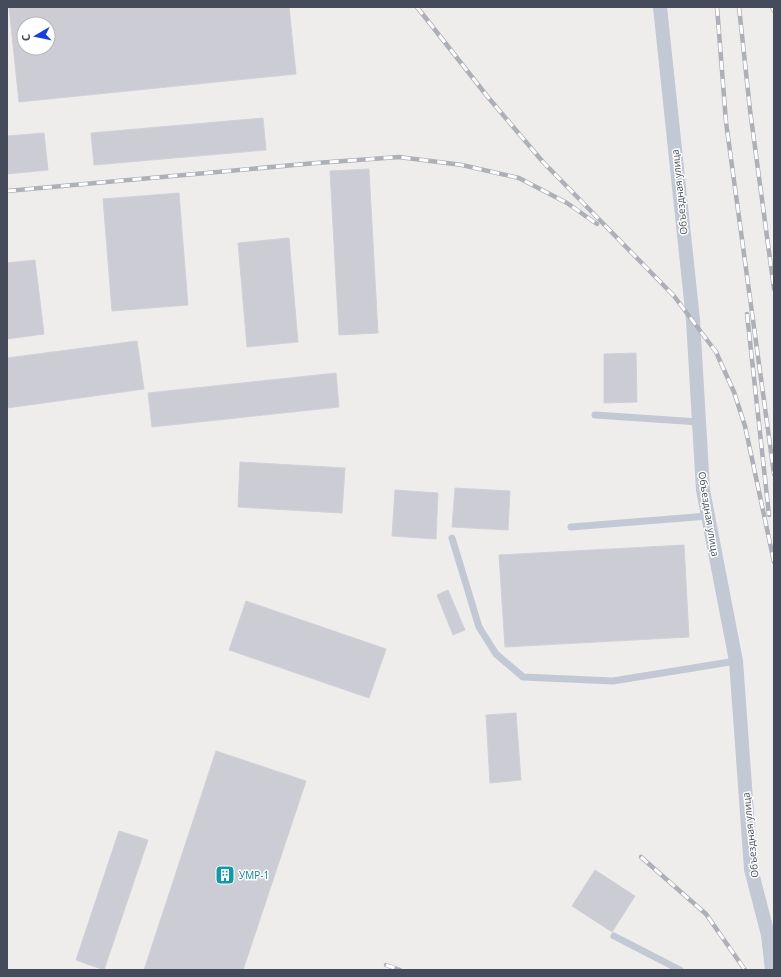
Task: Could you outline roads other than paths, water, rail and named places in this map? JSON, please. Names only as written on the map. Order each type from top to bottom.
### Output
[{"type":"street","name":"Объездная улица","points":[[660,7],[693,320],[703,490],[736,661],[751,869],[768,935],[772,970]]},
{"type":"lane","points":[[595,415],[699,422]]},
{"type":"lane","points":[[571,527],[708,516]]},
{"type":"lane","points":[[452,538],[479,627],[496,654],[523,677],[613,681],[736,661]]},
{"type":"lane","points":[[614,936],[680,970]]},
{"type":"railway","points":[[417,7],[487,96],[543,162],[674,296],[716,352],[734,392],[745,426],[774,562]]},
{"type":"railway","points":[[717,7],[726,122],[774,474]]},
{"type":"railway","points":[[739,7],[750,110],[774,289]]},
{"type":"railway","points":[[772,7],[774,11]]},
{"type":"railway","points":[[7,191],[399,157],[462,165],[519,178],[567,203],[597,224]]},
{"type":"railway","points":[[747,314],[769,515]]},
{"type":"railway","points":[[641,857],[706,914],[745,970]]},
{"type":"railway","points":[[386,965],[400,970]]},
{"type":"place","name":"УМР-1","points":[[225,875]]}]
